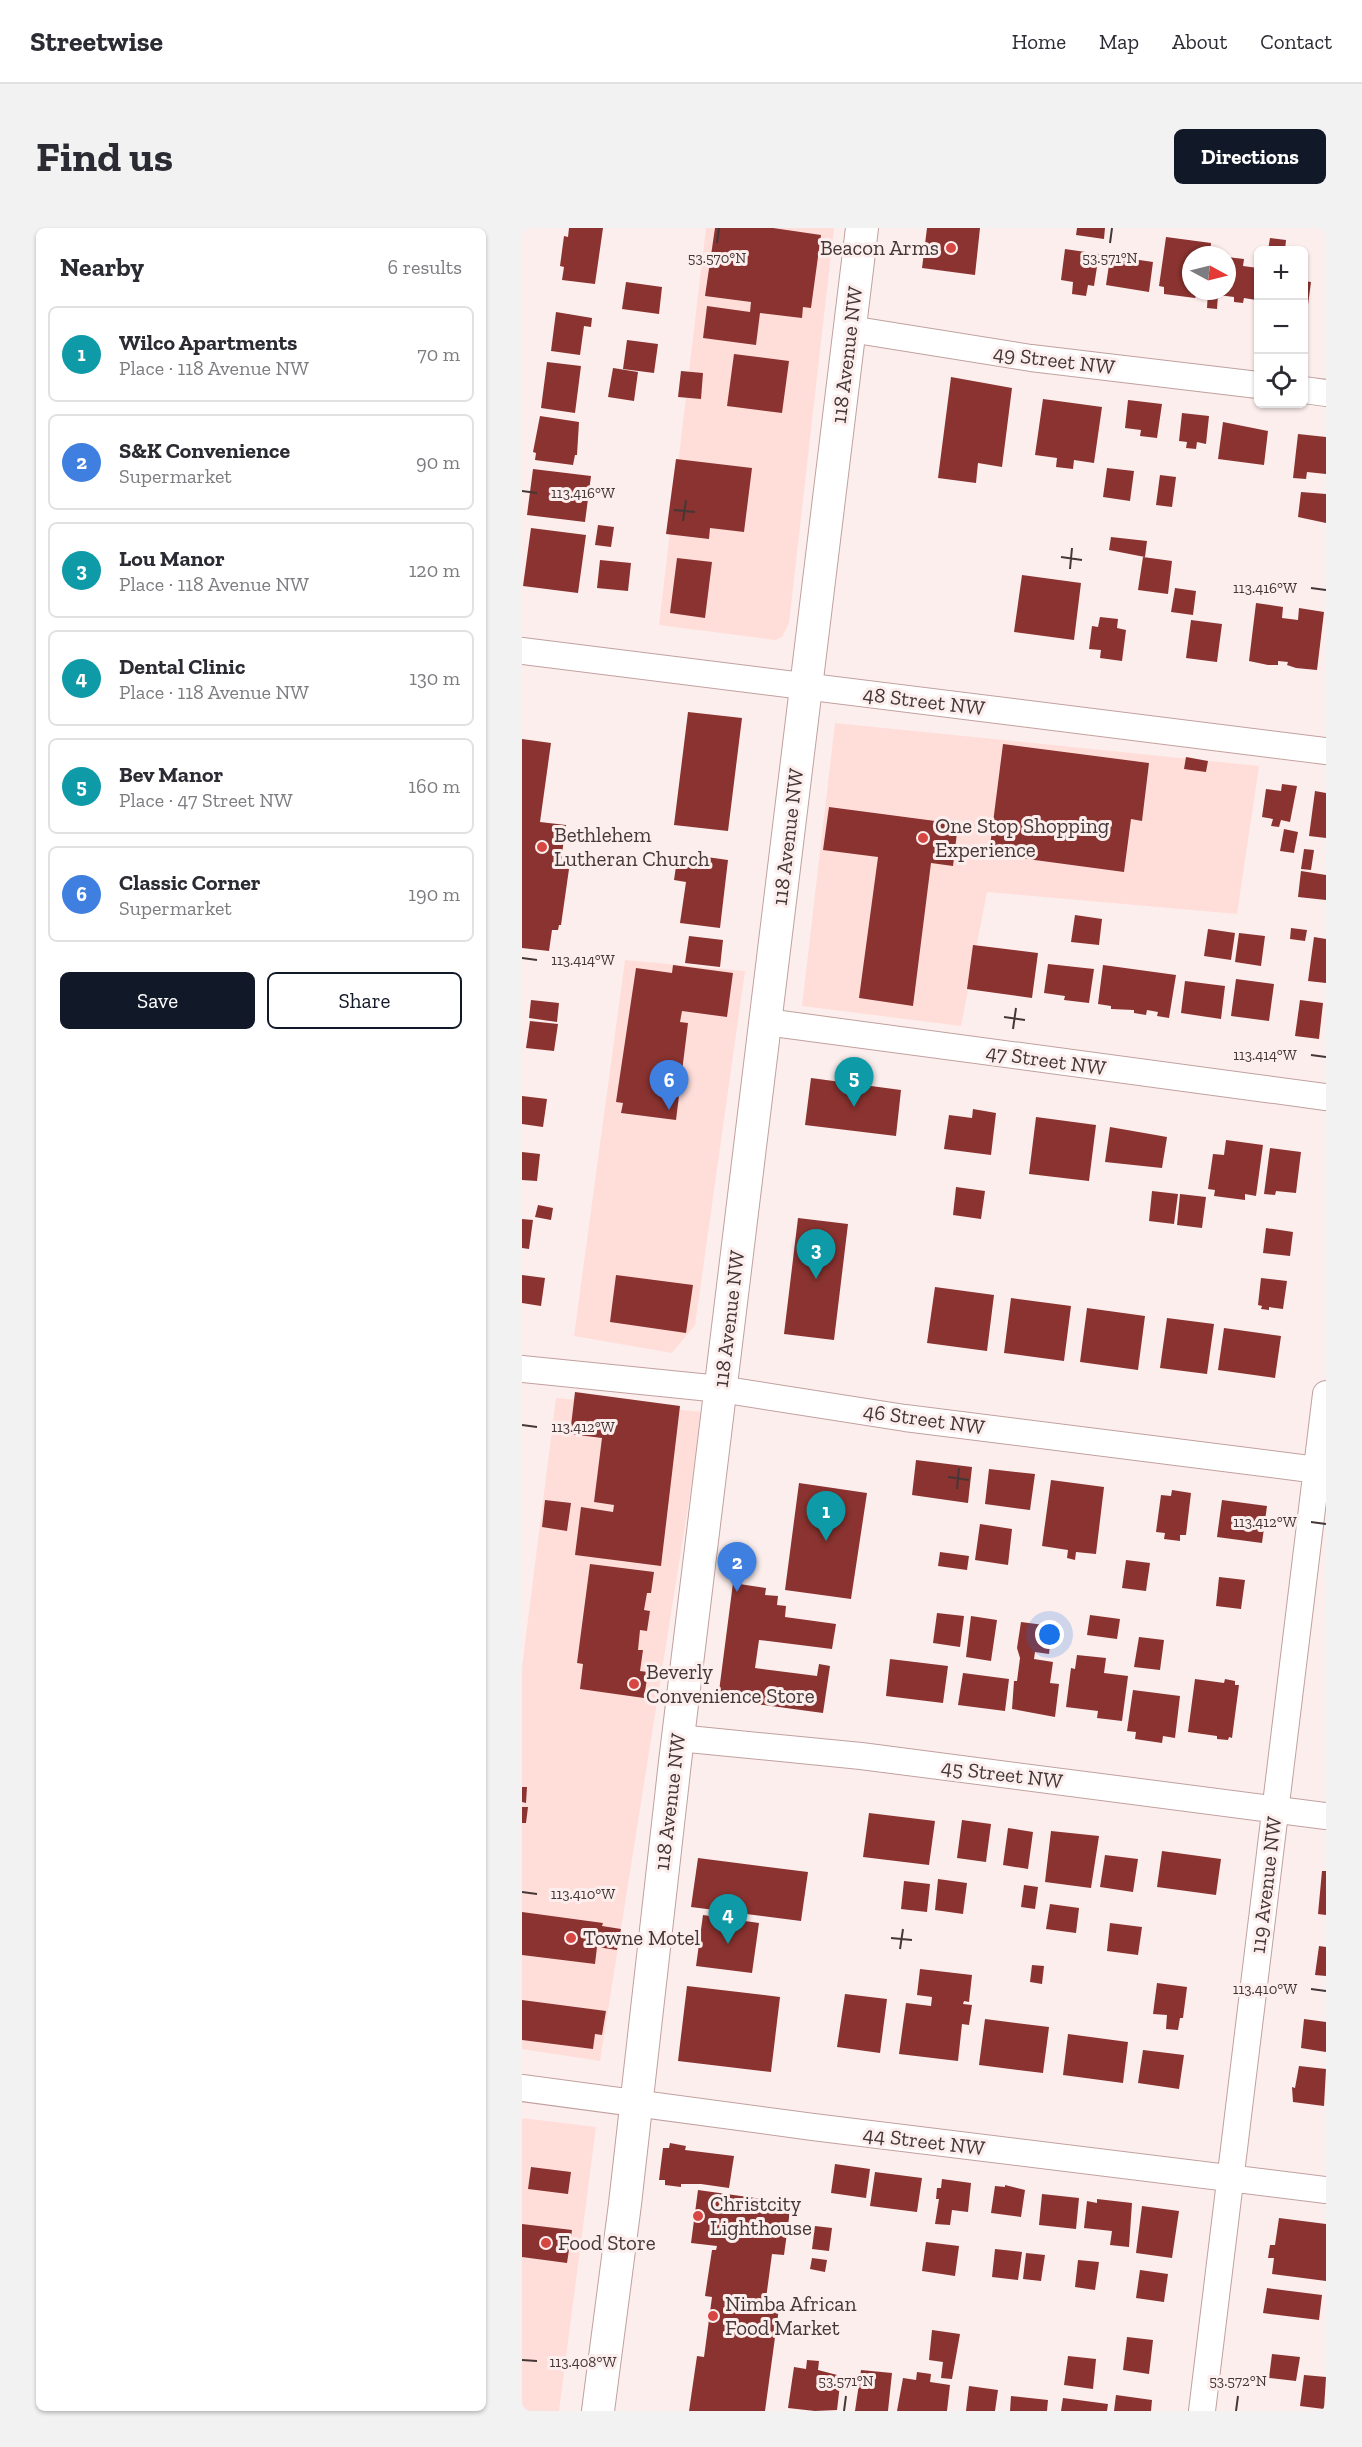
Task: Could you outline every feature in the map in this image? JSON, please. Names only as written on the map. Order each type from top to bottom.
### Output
[{"type":"main road","name":"118 Avenue NW","points":[[598,2411],[625,2204],[678,1738],[862,228]]},
{"type":"street","name":"49 Street NW","points":[[850,329],[1031,358],[1254,385]]},
{"type":"street","points":[[1308,391],[1326,393]]},
{"type":"street","name":"48 Street NW","points":[[522,651],[1326,751]]},
{"type":"street","name":"47 Street NW","points":[[766,1022],[1326,1097]]},
{"type":"street","name":"46 Street NW","points":[[522,1369],[720,1389],[905,1418],[1321,1471]]},
{"type":"street","name":"119 Avenue NW","points":[[1202,2411],[1275,1809],[1321,1471],[1326,1394]]},
{"type":"street","name":"45 Street NW","points":[[678,1738],[861,1756],[1326,1816]]},
{"type":"street","name":"44 Street NW","points":[[522,2088],[813,2127],[1326,2190]]},
{"type":"shaded area","points":[[706,228],[834,228],[789,623],[782,637],[775,640],[659,625]]},
{"type":"shaded area","points":[[835,723],[1259,766],[1237,914],[987,892],[961,1026],[802,1006]]},
{"type":"shaded area","points":[[625,960],[745,971],[695,1325],[672,1353],[574,1336]]},
{"type":"shaded area","points":[[556,1398],[703,1412],[600,2061],[522,2049],[522,1667]]},
{"type":"shaded area","points":[[522,2118],[596,2127],[559,2411],[522,2411]]},
{"type":"building","points":[[569,228],[603,228],[595,284],[562,280],[564,267],[560,266],[564,236],[568,237]]},
{"type":"building","points":[[715,228],[773,228],[821,235],[811,308],[803,307],[802,318],[760,313],[756,345],[703,338],[707,306],[750,312],[751,302],[705,296]]},
{"type":"building","name":"Beacon Arms","points":[[927,228],[980,228],[975,275],[922,268]]},
{"type":"building","points":[[1077,228],[1105,228],[1104,239],[1076,235]]},
{"type":"building","points":[[1166,237],[1211,243],[1211,246],[1182,246],[1182,296],[1164,294],[1164,287],[1159,286]]},
{"type":"building","points":[[1270,238],[1286,240],[1285,246],[1269,246]]},
{"type":"building","points":[[1065,249],[1099,254],[1094,286],[1088,285],[1086,296],[1072,294],[1073,282],[1061,280]]},
{"type":"building","points":[[1119,257],[1153,262],[1149,292],[1106,285],[1110,258]]},
{"type":"building","points":[[1236,258],[1244,259],[1243,266],[1254,267],[1254,300],[1244,298],[1243,303],[1234,302],[1236,300]]},
{"type":"building","points":[[626,282],[662,287],[659,314],[622,309]]},
{"type":"building","points":[[1308,282],[1311,282],[1308,304]]},
{"type":"building","points":[[1207,300],[1218,300],[1217,309],[1207,308]]},
{"type":"building","points":[[556,312],[592,318],[591,327],[584,326],[580,355],[551,351]]},
{"type":"building","points":[[627,340],[658,344],[654,373],[623,369]]},
{"type":"building","points":[[734,354],[789,361],[782,413],[727,406]]},
{"type":"building","points":[[547,362],[581,366],[575,413],[541,408]]},
{"type":"building","points":[[613,368],[638,372],[634,401],[608,397]]},
{"type":"building","points":[[681,371],[703,373],[701,399],[678,397]]},
{"type":"building","points":[[951,377],[1012,388],[1002,467],[978,463],[976,483],[938,478]]},
{"type":"building","points":[[1043,399],[1102,407],[1094,463],[1074,460],[1073,469],[1056,467],[1057,458],[1035,455]]},
{"type":"building","points":[[1128,400],[1162,404],[1157,438],[1140,436],[1141,430],[1125,428]]},
{"type":"building","points":[[1182,413],[1209,416],[1206,444],[1197,442],[1196,449],[1186,448],[1187,442],[1179,441]]},
{"type":"building","points":[[540,416],[579,422],[577,455],[575,455],[573,465],[535,460],[536,453],[533,452]]},
{"type":"building","points":[[1223,422],[1268,431],[1264,465],[1218,459]]},
{"type":"building","points":[[1298,434],[1326,437],[1326,474],[1307,472],[1306,479],[1293,478]]},
{"type":"building","points":[[676,459],[752,468],[744,532],[710,528],[709,539],[666,534]]},
{"type":"building","points":[[1107,468],[1134,471],[1130,501],[1103,497]]},
{"type":"building","points":[[533,469],[591,476],[585,522],[527,515]]},
{"type":"building","points":[[1160,475],[1176,477],[1172,507],[1156,505]]},
{"type":"building","points":[[1301,492],[1326,494],[1326,523],[1298,517]]},
{"type":"building","points":[[598,525],[614,527],[611,547],[595,545]]},
{"type":"building","points":[[531,528],[586,535],[578,593],[523,586]]},
{"type":"building","points":[[1111,537],[1147,541],[1145,557],[1109,550]]},
{"type":"building","points":[[1143,557],[1172,561],[1168,594],[1138,590]]},
{"type":"building","points":[[677,558],[712,562],[705,618],[670,613]]},
{"type":"building","points":[[600,560],[631,563],[628,591],[597,588]]},
{"type":"building","points":[[1022,575],[1081,583],[1074,640],[1014,632]]},
{"type":"building","points":[[1175,588],[1196,591],[1193,615],[1171,612]]},
{"type":"building","points":[[1256,603],[1283,607],[1282,618],[1298,620],[1299,608],[1324,612],[1317,670],[1296,668],[1287,665],[1288,662],[1278,661],[1278,665],[1268,665],[1249,661]]},
{"type":"building","points":[[1100,617],[1118,619],[1117,628],[1126,630],[1122,661],[1100,658],[1101,650],[1089,649],[1092,626],[1098,627]]},
{"type":"building","points":[[1191,620],[1222,624],[1217,662],[1186,658]]},
{"type":"building","points":[[688,712],[742,718],[728,831],[674,825]]},
{"type":"building","name":"Bethlehem Lutheran Church","points":[[522,739],[551,743],[540,822],[566,825],[560,868],[569,869],[561,925],[558,930],[552,930],[549,951],[522,948]]},
{"type":"building","points":[[1003,744],[1149,763],[1142,821],[1131,819],[1124,872],[989,854]]},
{"type":"building","points":[[1186,757],[1208,761],[1206,772],[1184,769]]},
{"type":"building","points":[[1282,784],[1297,786],[1290,822],[1281,820],[1279,827],[1271,826],[1273,819],[1262,817],[1266,789],[1281,791]]},
{"type":"building","points":[[1315,791],[1326,793],[1326,838],[1309,836]]},
{"type":"building","points":[[829,807],[958,824],[953,866],[931,863],[913,1006],[859,998],[878,857],[823,850]]},
{"type":"building","points":[[1284,829],[1298,832],[1294,853],[1280,851]]},
{"type":"building","points":[[1304,849],[1314,850],[1311,870],[1301,869]]},
{"type":"building","points":[[678,853],[728,860],[720,928],[680,923],[686,882],[674,880]]},
{"type":"building","points":[[1301,871],[1326,875],[1326,900],[1298,897]]},
{"type":"building","points":[[1075,915],[1102,919],[1099,945],[1071,942]]},
{"type":"building","points":[[1291,928],[1307,930],[1305,941],[1290,939]]},
{"type":"building","points":[[1208,929],[1235,933],[1231,960],[1204,956]]},
{"type":"building","points":[[1239,933],[1265,936],[1261,966],[1235,962]]},
{"type":"building","points":[[689,936],[723,940],[720,967],[685,963]]},
{"type":"building","points":[[1314,937],[1326,939],[1326,983],[1308,981]]},
{"type":"building","points":[[973,945],[1038,953],[1032,998],[967,989]]},
{"type":"building","points":[[1048,964],[1094,969],[1089,1003],[1064,1000],[1065,996],[1044,993]]},
{"type":"building","points":[[673,965],[733,973],[727,1017],[682,1011],[680,1022],[688,1023],[676,1120],[621,1113],[623,1103],[616,1102],[636,968],[672,973]]},
{"type":"building","points":[[1103,965],[1176,975],[1169,1018],[1157,1016],[1158,1012],[1147,1010],[1146,1015],[1134,1013],[1134,1010],[1111,1009],[1111,1006],[1098,1004]]},
{"type":"building","points":[[1236,979],[1274,984],[1269,1021],[1231,1016]]},
{"type":"building","points":[[1185,981],[1225,986],[1221,1019],[1181,1013]]},
{"type":"building","points":[[531,1000],[559,1003],[557,1022],[529,1018]]},
{"type":"building","points":[[1300,1000],[1323,1003],[1319,1039],[1295,1036]]},
{"type":"building","points":[[530,1021],[558,1024],[554,1051],[526,1048]]},
{"type":"building","points":[[811,1078],[901,1090],[896,1136],[805,1125]]},
{"type":"building","points":[[522,1096],[547,1099],[543,1127],[522,1124]]},
{"type":"building","points":[[973,1109],[996,1113],[991,1155],[944,1149],[949,1115],[972,1118]]},
{"type":"building","points":[[1036,1117],[1096,1125],[1089,1181],[1029,1174]]},
{"type":"building","points":[[1110,1127],[1167,1137],[1162,1168],[1105,1162]]},
{"type":"building","points":[[1226,1140],[1263,1145],[1256,1196],[1245,1194],[1245,1200],[1214,1196],[1215,1190],[1208,1189],[1213,1154],[1224,1155]]},
{"type":"building","points":[[1270,1148],[1301,1152],[1296,1193],[1276,1191],[1275,1195],[1264,1194]]},
{"type":"building","points":[[522,1152],[540,1154],[537,1181],[522,1180]]},
{"type":"building","points":[[956,1187],[985,1191],[981,1219],[953,1215]]},
{"type":"building","points":[[1152,1191],[1178,1194],[1174,1224],[1149,1221]]},
{"type":"building","points":[[1180,1194],[1206,1197],[1202,1228],[1177,1225]]},
{"type":"building","points":[[538,1205],[553,1208],[551,1220],[535,1217]]},
{"type":"building","points":[[798,1218],[848,1224],[834,1340],[784,1334]]},
{"type":"building","points":[[522,1219],[533,1220],[529,1249],[522,1248]]},
{"type":"building","points":[[1266,1228],[1293,1232],[1290,1256],[1263,1253]]},
{"type":"building","points":[[522,1275],[545,1278],[541,1306],[522,1303]]},
{"type":"building","points":[[616,1275],[693,1285],[686,1333],[610,1322]]},
{"type":"building","points":[[1261,1278],[1287,1281],[1283,1309],[1269,1307],[1269,1310],[1261,1309],[1262,1306],[1258,1305]]},
{"type":"building","points":[[935,1287],[994,1295],[987,1351],[927,1343]]},
{"type":"building","points":[[1011,1298],[1071,1306],[1064,1361],[1004,1353]]},
{"type":"building","points":[[1087,1308],[1145,1316],[1138,1370],[1080,1362]]},
{"type":"building","points":[[1167,1318],[1214,1324],[1207,1374],[1160,1368]]},
{"type":"building","points":[[1224,1328],[1281,1336],[1275,1378],[1218,1370]]},
{"type":"building","points":[[575,1392],[680,1406],[661,1566],[575,1555],[581,1507],[613,1512],[614,1505],[594,1502],[602,1438],[570,1434]]},
{"type":"building","points":[[916,1460],[972,1467],[968,1503],[912,1495]]},
{"type":"building","points":[[989,1469],[1035,1474],[1030,1510],[985,1504]]},
{"type":"building","points":[[1051,1480],[1104,1487],[1096,1554],[1076,1552],[1075,1560],[1067,1558],[1068,1550],[1042,1546]]},
{"type":"building","points":[[799,1483],[867,1493],[851,1599],[785,1590]]},
{"type":"building","points":[[1172,1490],[1191,1493],[1186,1535],[1180,1535],[1180,1541],[1164,1539],[1165,1533],[1156,1532],[1161,1495],[1171,1496]]},
{"type":"building","points":[[545,1500],[571,1503],[567,1531],[542,1527]]},
{"type":"building","points":[[1222,1500],[1267,1506],[1262,1543],[1217,1537]]},
{"type":"building","points":[[980,1524],[1012,1529],[1008,1565],[975,1560]]},
{"type":"building","points":[[940,1552],[969,1556],[967,1570],[938,1566]]},
{"type":"building","points":[[1126,1560],[1150,1563],[1146,1591],[1122,1588]]},
{"type":"building","points":[[590,1564],[654,1572],[651,1593],[647,1593],[644,1610],[650,1611],[647,1631],[640,1630],[638,1650],[643,1650],[640,1671],[648,1672],[644,1698],[580,1689],[583,1664],[577,1663]]},
{"type":"building","points":[[1219,1577],[1245,1580],[1241,1609],[1216,1606]]},
{"type":"building","points":[[733,1583],[766,1588],[765,1595],[778,1596],[777,1605],[786,1606],[785,1617],[836,1624],[832,1649],[759,1640],[755,1668],[817,1676],[819,1664],[830,1666],[823,1713],[718,1699]]},
{"type":"building","points":[[937,1613],[964,1616],[960,1647],[933,1643]]},
{"type":"building","points":[[1090,1615],[1120,1619],[1117,1639],[1087,1635]]},
{"type":"building","points":[[971,1616],[997,1620],[991,1661],[966,1657]]},
{"type":"building","points":[[1021,1622],[1052,1626],[1049,1654],[1035,1652],[1034,1659],[1053,1662],[1050,1683],[1059,1684],[1055,1717],[1012,1709],[1014,1681],[1017,1681],[1020,1658],[1017,1648]]},
{"type":"building","points":[[1139,1637],[1164,1640],[1160,1670],[1134,1667]]},
{"type":"building","points":[[1077,1655],[1106,1658],[1104,1673],[1128,1676],[1122,1721],[1097,1718],[1098,1711],[1066,1707],[1071,1668],[1075,1669]]},
{"type":"building","points":[[890,1659],[948,1666],[943,1703],[886,1696]]},
{"type":"building","points":[[963,1673],[1009,1679],[1005,1711],[958,1705]]},
{"type":"building","points":[[1195,1679],[1224,1683],[1225,1679],[1235,1681],[1235,1685],[1239,1685],[1232,1738],[1217,1739],[1217,1736],[1188,1732]]},
{"type":"building","points":[[1133,1690],[1180,1696],[1175,1738],[1163,1736],[1162,1743],[1135,1739],[1136,1732],[1127,1731]]},
{"type":"building","points":[[522,1787],[527,1787],[526,1803],[522,1802]]},
{"type":"building","points":[[522,1807],[528,1807],[526,1823],[522,1823]]},
{"type":"building","points":[[869,1813],[935,1821],[929,1865],[863,1857]]},
{"type":"building","points":[[962,1820],[991,1824],[986,1862],[957,1858]]},
{"type":"building","points":[[1008,1828],[1033,1832],[1028,1869],[1003,1865]]},
{"type":"building","points":[[1051,1831],[1099,1836],[1091,1888],[1045,1882]]},
{"type":"building","points":[[1162,1851],[1221,1859],[1216,1895],[1157,1887]]},
{"type":"building","points":[[1105,1855],[1138,1859],[1133,1892],[1100,1887]]},
{"type":"building","points":[[698,1858],[808,1872],[801,1921],[691,1907]]},
{"type":"building","points":[[1322,1871],[1326,1871],[1326,1915],[1318,1914]]},
{"type":"building","points":[[938,1879],[967,1883],[963,1914],[935,1910]]},
{"type":"building","points":[[904,1881],[930,1884],[927,1912],[901,1909]]},
{"type":"building","points":[[1024,1885],[1038,1887],[1035,1909],[1021,1907]]},
{"type":"building","points":[[1050,1904],[1079,1908],[1076,1933],[1046,1929]]},
{"type":"building","name":"Towne Motel","points":[[522,1912],[603,1923],[602,1926],[621,1929],[617,1950],[597,1947],[595,1964],[522,1955]]},
{"type":"building","points":[[703,1915],[759,1923],[752,1973],[696,1966]]},
{"type":"building","points":[[1110,1923],[1142,1927],[1138,1955],[1107,1951]]},
{"type":"building","points":[[1319,1946],[1326,1947],[1326,1976],[1315,1975]]},
{"type":"building","points":[[1032,1965],[1044,1966],[1042,1984],[1030,1982]]},
{"type":"building","points":[[920,1969],[972,1975],[969,2002],[964,2001],[963,2004],[972,2005],[969,2025],[962,2024],[958,2061],[899,2054],[906,2003],[931,2006],[932,1997],[917,1995]]},
{"type":"building","points":[[1157,1983],[1187,1987],[1183,2018],[1180,2018],[1178,2030],[1166,2029],[1167,2015],[1153,2014]]},
{"type":"building","points":[[687,1986],[780,1997],[771,2072],[678,2061]]},
{"type":"building","points":[[845,1994],[887,1999],[880,2053],[837,2047]]},
{"type":"building","name":"Towne Motel","points":[[522,2000],[606,2011],[602,2035],[595,2034],[593,2049],[522,2040]]},
{"type":"building","points":[[985,2019],[1049,2027],[1043,2073],[979,2065]]},
{"type":"building","points":[[1304,2019],[1326,2022],[1326,2052],[1301,2048]]},
{"type":"building","points":[[1068,2034],[1128,2042],[1123,2083],[1063,2075]]},
{"type":"building","points":[[1143,2050],[1184,2055],[1179,2089],[1138,2083]]},
{"type":"building","points":[[1299,2066],[1326,2069],[1324,2106],[1293,2102],[1292,2087],[1295,2088]]},
{"type":"building","points":[[670,2143],[686,2146],[685,2150],[734,2156],[729,2188],[701,2184],[681,2184],[681,2187],[665,2185],[665,2180],[659,2180],[663,2148],[669,2148]]},
{"type":"building","points":[[835,2164],[870,2169],[866,2198],[831,2193]]},
{"type":"building","points":[[531,2167],[571,2172],[568,2194],[528,2189]]},
{"type":"building","points":[[875,2172],[922,2178],[917,2212],[870,2206]]},
{"type":"building","points":[[942,2179],[971,2183],[968,2212],[952,2210],[950,2225],[935,2224],[939,2199],[936,2199],[937,2188],[941,2188]]},
{"type":"building","points":[[1005,2185],[1025,2190],[1021,2217],[991,2213],[995,2186],[1005,2187]]},
{"type":"building","points":[[698,2190],[791,2203],[784,2255],[772,2254],[765,2306],[779,2308],[765,2411],[689,2411],[697,2356],[704,2357],[712,2297],[705,2296],[712,2250],[716,2250],[717,2246],[691,2243]]},
{"type":"building","points":[[1042,2194],[1079,2198],[1076,2229],[1039,2225]]},
{"type":"building","points":[[1097,2199],[1132,2203],[1129,2247],[1110,2245],[1112,2231],[1084,2228],[1087,2201],[1097,2203]]},
{"type":"building","points":[[1142,2206],[1179,2211],[1172,2258],[1136,2253]]},
{"type":"building","points":[[1279,2218],[1326,2224],[1326,2281],[1272,2274],[1274,2258],[1268,2258],[1270,2245],[1275,2245]]},
{"type":"building","name":"Food Store","points":[[522,2224],[572,2230],[567,2263],[522,2257]]},
{"type":"building","points":[[815,2226],[832,2228],[829,2251],[812,2249]]},
{"type":"building","points":[[926,2242],[959,2246],[955,2276],[922,2271]]},
{"type":"building","points":[[995,2249],[1022,2252],[1018,2280],[992,2277]]},
{"type":"building","points":[[1026,2253],[1045,2255],[1041,2281],[1023,2279]]},
{"type":"building","points":[[812,2258],[827,2260],[825,2272],[810,2269]]},
{"type":"building","points":[[1078,2260],[1099,2262],[1095,2290],[1075,2287]]},
{"type":"building","points":[[1140,2270],[1168,2274],[1164,2302],[1136,2298]]},
{"type":"building","points":[[1267,2288],[1322,2295],[1319,2320],[1263,2313]]},
{"type":"building","points":[[932,2330],[960,2334],[952,2379],[941,2378],[943,2362],[929,2360]]},
{"type":"building","points":[[1127,2337],[1153,2340],[1149,2374],[1123,2370]]},
{"type":"building","points":[[1272,2354],[1300,2357],[1296,2381],[1269,2378]]},
{"type":"building","points":[[1068,2356],[1096,2359],[1093,2389],[1064,2385]]},
{"type":"building","points":[[807,2360],[819,2361],[818,2370],[841,2376],[837,2410],[815,2411],[788,2408],[794,2367],[806,2369]]},
{"type":"building","points":[[861,2370],[892,2373],[888,2411],[855,2411]]},
{"type":"building","points":[[917,2372],[931,2374],[930,2382],[950,2385],[947,2411],[897,2411],[903,2378],[916,2380]]},
{"type":"building","points":[[1304,2375],[1326,2377],[1324,2409],[1300,2406]]},
{"type":"building","points":[[969,2386],[998,2390],[995,2411],[966,2411]]},
{"type":"building","points":[[1116,2395],[1152,2400],[1151,2411],[1114,2411]]},
{"type":"building","points":[[1011,2396],[1048,2400],[1047,2411],[1010,2411]]},
{"type":"building","points":[[1063,2398],[1108,2404],[1107,2411],[1061,2411]]},
{"type":"place","name":"Beacon Arms","points":[[951,248]]},
{"type":"place","name":"One Stop Shopping Experience","points":[[923,838]]},
{"type":"place","name":"Bethlehem Lutheran Church","points":[[542,847]]},
{"type":"place","name":"Bev Manor","points":[[854,1107]]},
{"type":"place","name":"Classic Corner","points":[[669,1110]]},
{"type":"place","name":"Lou Manor","points":[[816,1279]]},
{"type":"place","name":"Wilco Apartments","points":[[826,1541]]},
{"type":"place","name":"S&K Convenience","points":[[737,1592]]},
{"type":"place","name":"Beverly Convenience Store","points":[[634,1684]]},
{"type":"place","name":"Towne Motel","points":[[571,1938]]},
{"type":"place","name":"Dental Clinic","points":[[728,1944]]},
{"type":"place","name":"Christcity Lighthouse","points":[[698,2216]]},
{"type":"place","name":"Food Store","points":[[546,2243]]},
{"type":"place","name":"Nimba African Food Market","points":[[713,2316]]}]
